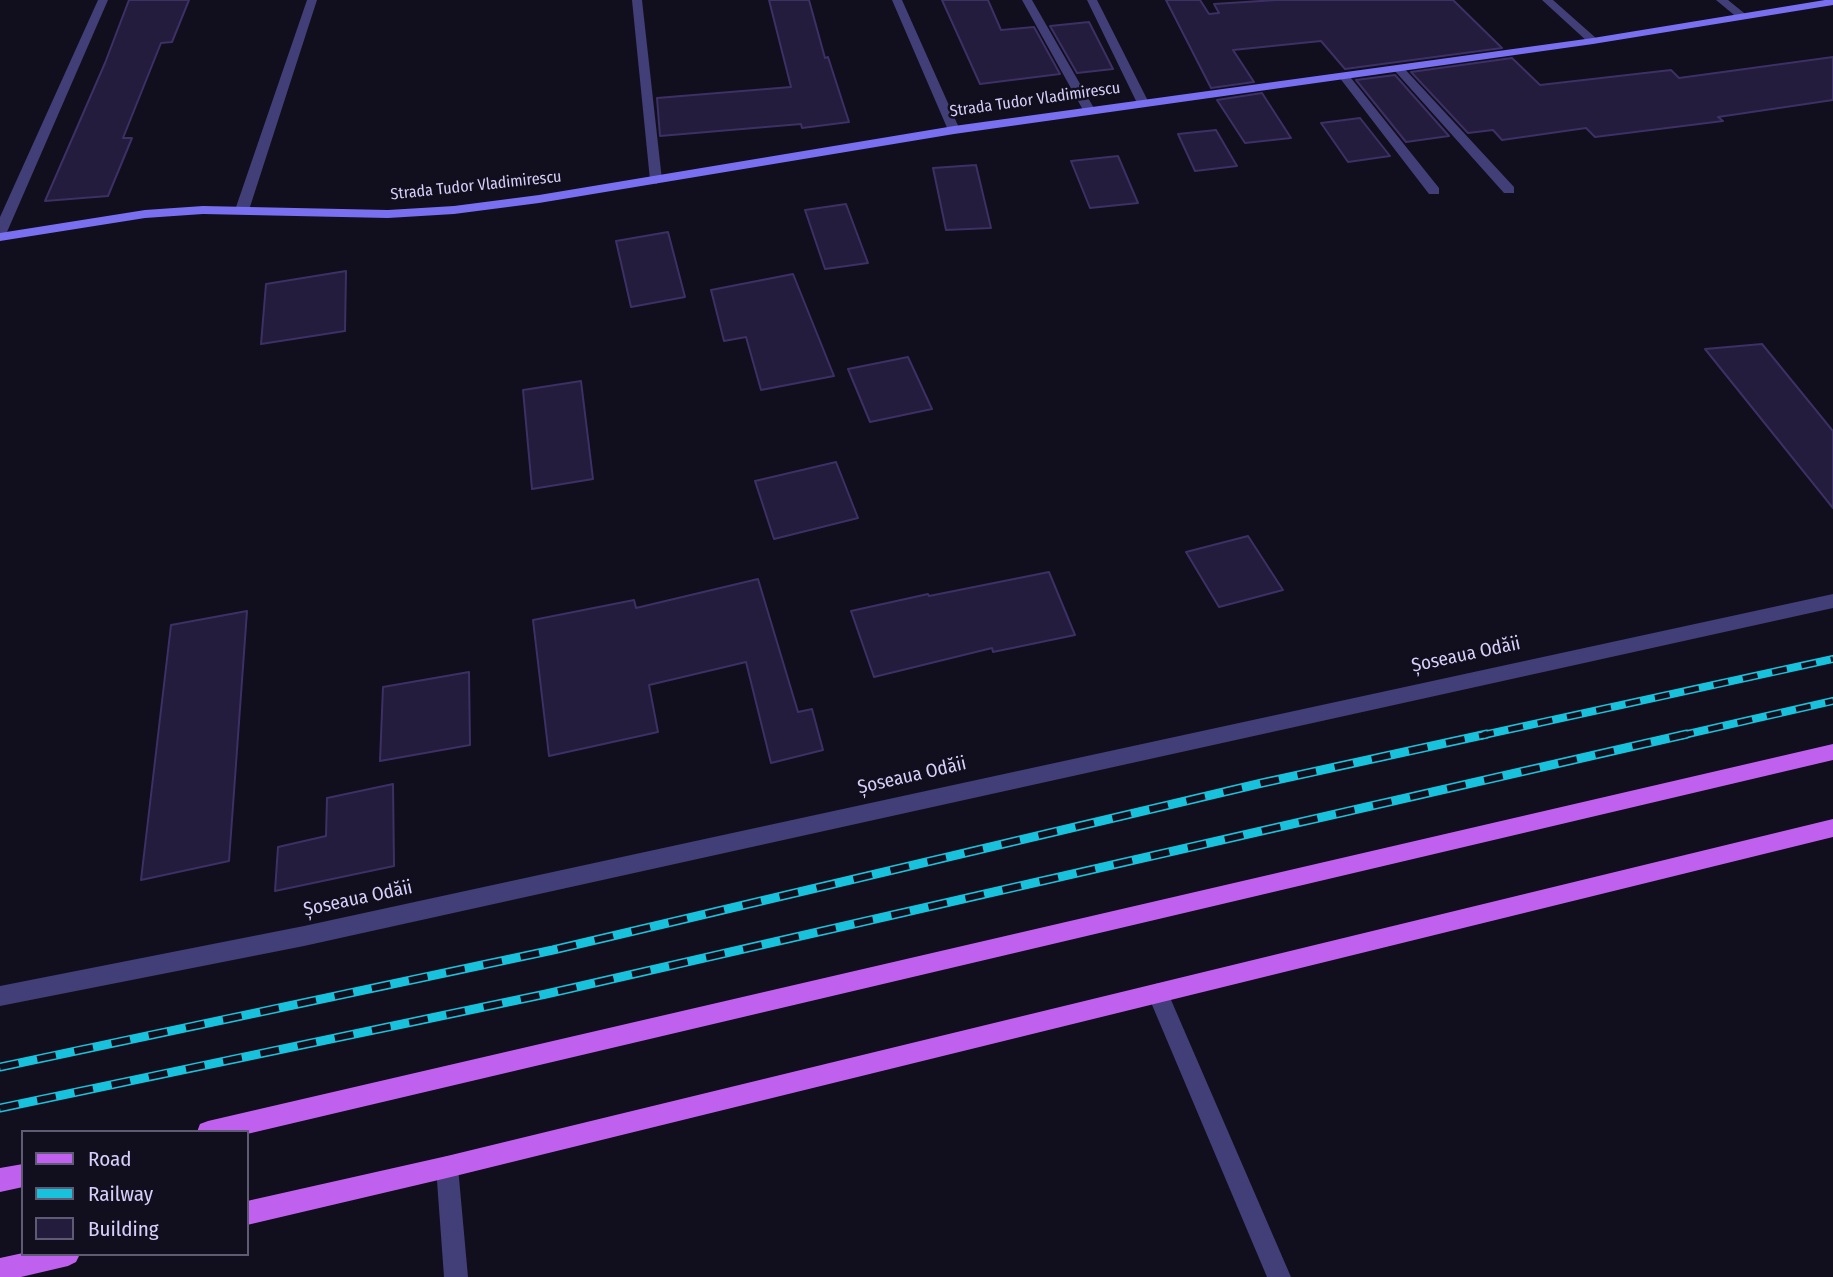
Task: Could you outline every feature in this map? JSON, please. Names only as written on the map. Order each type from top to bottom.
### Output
[{"type":"main road","points":[[217,1130],[1833,752]]},
{"type":"main road","points":[[248,1213],[447,1167],[1833,828]]},
{"type":"main road","points":[[0,1180],[21,1175]]},
{"type":"main road","points":[[0,1270],[60,1256]]},
{"type":"street","points":[[0,232],[103,0]]},
{"type":"street","points":[[242,210],[312,0]]},
{"type":"street","points":[[637,0],[644,88],[656,180]]},
{"type":"street","points":[[897,0],[954,130]]},
{"type":"street","points":[[1027,0],[1089,110]]},
{"type":"street","points":[[1092,0],[1143,103]]},
{"type":"street","points":[[1547,0],[1593,41]]},
{"type":"street","points":[[1721,0],[1743,17]]},
{"type":"street","name":"Strada Tudor Vladimirescu","points":[[0,237],[145,215],[202,210],[320,214],[454,210],[656,180],[954,130],[1593,41],[1833,2]]},
{"type":"street","points":[[1398,68],[1509,190]]},
{"type":"street","points":[[1343,75],[1434,191]]},
{"type":"street","name":"Șoseaua Odăii","points":[[0,996],[304,936],[1833,601]]},
{"type":"street","points":[[1158,993],[1279,1277]]},
{"type":"street","points":[[447,1167],[456,1277]]},
{"type":"building","points":[[129,0],[189,0],[172,42],[161,43],[123,138],[132,138],[108,196],[45,201],[105,63]]},
{"type":"building","points":[[769,0],[809,0],[825,58],[828,57],[849,122],[802,128],[801,124],[660,136],[657,98],[791,87]]},
{"type":"building","points":[[942,0],[988,0],[1001,30],[1034,27],[1060,74],[980,84]]},
{"type":"building","points":[[1166,0],[1200,0],[1209,14],[1219,13],[1214,4],[1276,0],[1453,0],[1502,48],[1345,69],[1321,41],[1233,50],[1254,82],[1211,88]]},
{"type":"building","points":[[1089,22],[1113,69],[1077,73],[1050,26]]},
{"type":"building","points":[[1833,57],[1833,100],[1718,117],[1723,121],[1595,137],[1586,128],[1502,140],[1493,130],[1468,133],[1411,72],[1512,58],[1540,85],[1671,70],[1679,78]]},
{"type":"building","points":[[1395,75],[1449,136],[1406,142],[1356,80]]},
{"type":"building","points":[[1262,93],[1291,138],[1245,143],[1217,100]]},
{"type":"building","points":[[1360,118],[1390,156],[1348,162],[1321,123]]},
{"type":"building","points":[[1216,130],[1237,166],[1195,171],[1178,134]]},
{"type":"building","points":[[1118,156],[1138,203],[1090,208],[1071,161]]},
{"type":"building","points":[[976,165],[991,228],[946,230],[933,168]]},
{"type":"building","points":[[846,204],[868,263],[825,269],[805,210]]},
{"type":"building","points":[[668,232],[685,297],[631,307],[616,241]]},
{"type":"building","points":[[346,271],[345,331],[261,344],[266,284]]},
{"type":"building","points":[[793,274],[834,376],[761,390],[746,337],[724,341],[711,290]]},
{"type":"building","points":[[1762,344],[1833,431],[1833,508],[1705,349]]},
{"type":"building","points":[[908,357],[932,409],[870,422],[848,369]]},
{"type":"building","points":[[581,381],[593,479],[532,489],[523,390]]},
{"type":"building","points":[[836,462],[858,518],[774,539],[755,481]]},
{"type":"building","points":[[1248,536],[1283,590],[1219,607],[1186,552]]},
{"type":"building","points":[[1049,572],[1075,635],[993,652],[992,648],[874,677],[851,611]]},
{"type":"building","points":[[758,579],[798,712],[812,709],[823,750],[771,763],[746,662],[649,685],[658,732],[549,756],[533,620],[634,600],[636,608]]},
{"type":"building","points":[[247,611],[229,861],[141,880],[171,625]]},
{"type":"building","points":[[469,672],[470,745],[380,761],[383,687]]},
{"type":"building","points":[[393,784],[394,866],[275,891],[278,847],[326,836],[327,798]]},
{"type":"railway","points":[[1479,736],[1833,659]]},
{"type":"railway","points":[[1679,736],[1833,701]]},
{"type":"railway","points":[[0,1067],[553,950],[1262,783],[1487,734]]},
{"type":"railway","points":[[0,1108],[546,994],[1687,734]]}]
